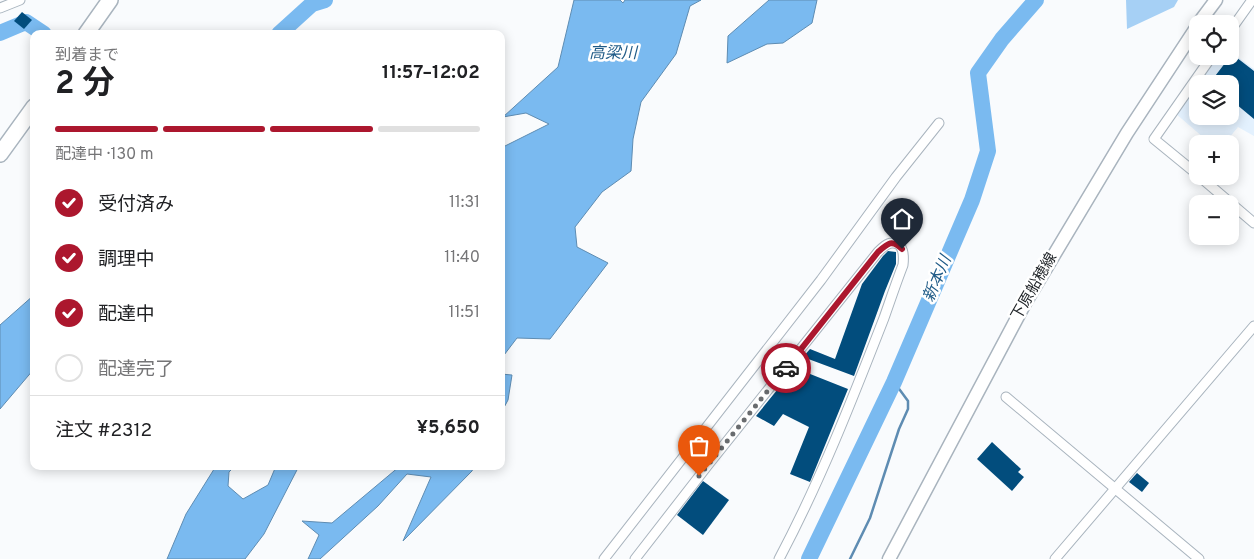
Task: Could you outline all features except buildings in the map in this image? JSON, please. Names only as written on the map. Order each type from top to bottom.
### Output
[{"type":"highway","points":[[89,30],[110,0]]},
{"type":"highway","points":[[0,154],[30,113]]},
{"type":"main road","name":"下原船穂線","points":[[1205,15],[1216,0]]},
{"type":"main road","name":"下原船穂線","points":[[888,559],[1024,305],[1126,133],[1189,38]]},
{"type":"street","points":[[0,8],[20,0]]},
{"type":"street","points":[[1239,18],[1252,0]]},
{"type":"street","points":[[1189,168],[1154,138],[1206,65]]},
{"type":"street","points":[[604,559],[822,280],[896,177],[939,123]]},
{"type":"street","points":[[1209,185],[1254,223]]},
{"type":"street","points":[[635,559],[878,252],[892,242],[898,244],[904,256],[903,265],[884,317],[835,440],[800,519],[779,559]]},
{"type":"street","points":[[1055,559],[1113,487],[1254,326]]},
{"type":"street","points":[[1006,397],[1199,559]]},
{"type":"shaded area","points":[[1126,0],[1178,0],[1174,7],[1127,29]]},
{"type":"shaded area","points":[[1239,58],[1254,69],[1254,136],[1238,127],[1231,135],[1201,135],[1175,113],[1189,93],[1189,125],[1239,125],[1239,75],[1202,75],[1209,65],[1239,65]]},
{"type":"water","name":"高梁川","points":[[574,0],[620,0],[623,3],[625,0],[701,0],[690,6],[676,54],[641,102],[633,139],[631,171],[602,192],[575,227],[577,247],[608,263],[550,339],[517,338],[505,354],[505,146],[549,124],[526,113],[505,115],[558,67]]},
{"type":"water","points":[[769,0],[817,0],[812,23],[783,43],[767,44],[727,63],[728,36]]},
{"type":"water","points":[[30,299],[30,374],[0,409],[0,325]]},
{"type":"water","points":[[505,374],[512,375],[508,400],[505,406]]},
{"type":"water","points":[[214,470],[231,470],[229,472],[228,486],[243,499],[268,485],[274,470],[297,470],[264,534],[245,559],[167,559],[186,514]]},
{"type":"water","points":[[395,470],[472,470],[403,541],[431,477],[407,474],[378,506],[320,559],[308,559],[319,535],[302,521],[332,523]]},
{"type":"waterway","points":[[283,30],[312,4],[325,0]]},
{"type":"waterway","name":"新本川","points":[[809,559],[894,382],[972,200],[988,151],[978,73],[1002,39],[1036,0]]},
{"type":"waterway","points":[[0,33],[26,22],[38,30]]},
{"type":"waterway","points":[[850,559],[870,518],[899,429],[908,409],[908,401],[894,382]]},
{"type":"way so far","points":[[699,476],[786,368]]},
{"type":"route","points":[[786,368],[878,252],[892,242],[898,244],[902,249]]}]
